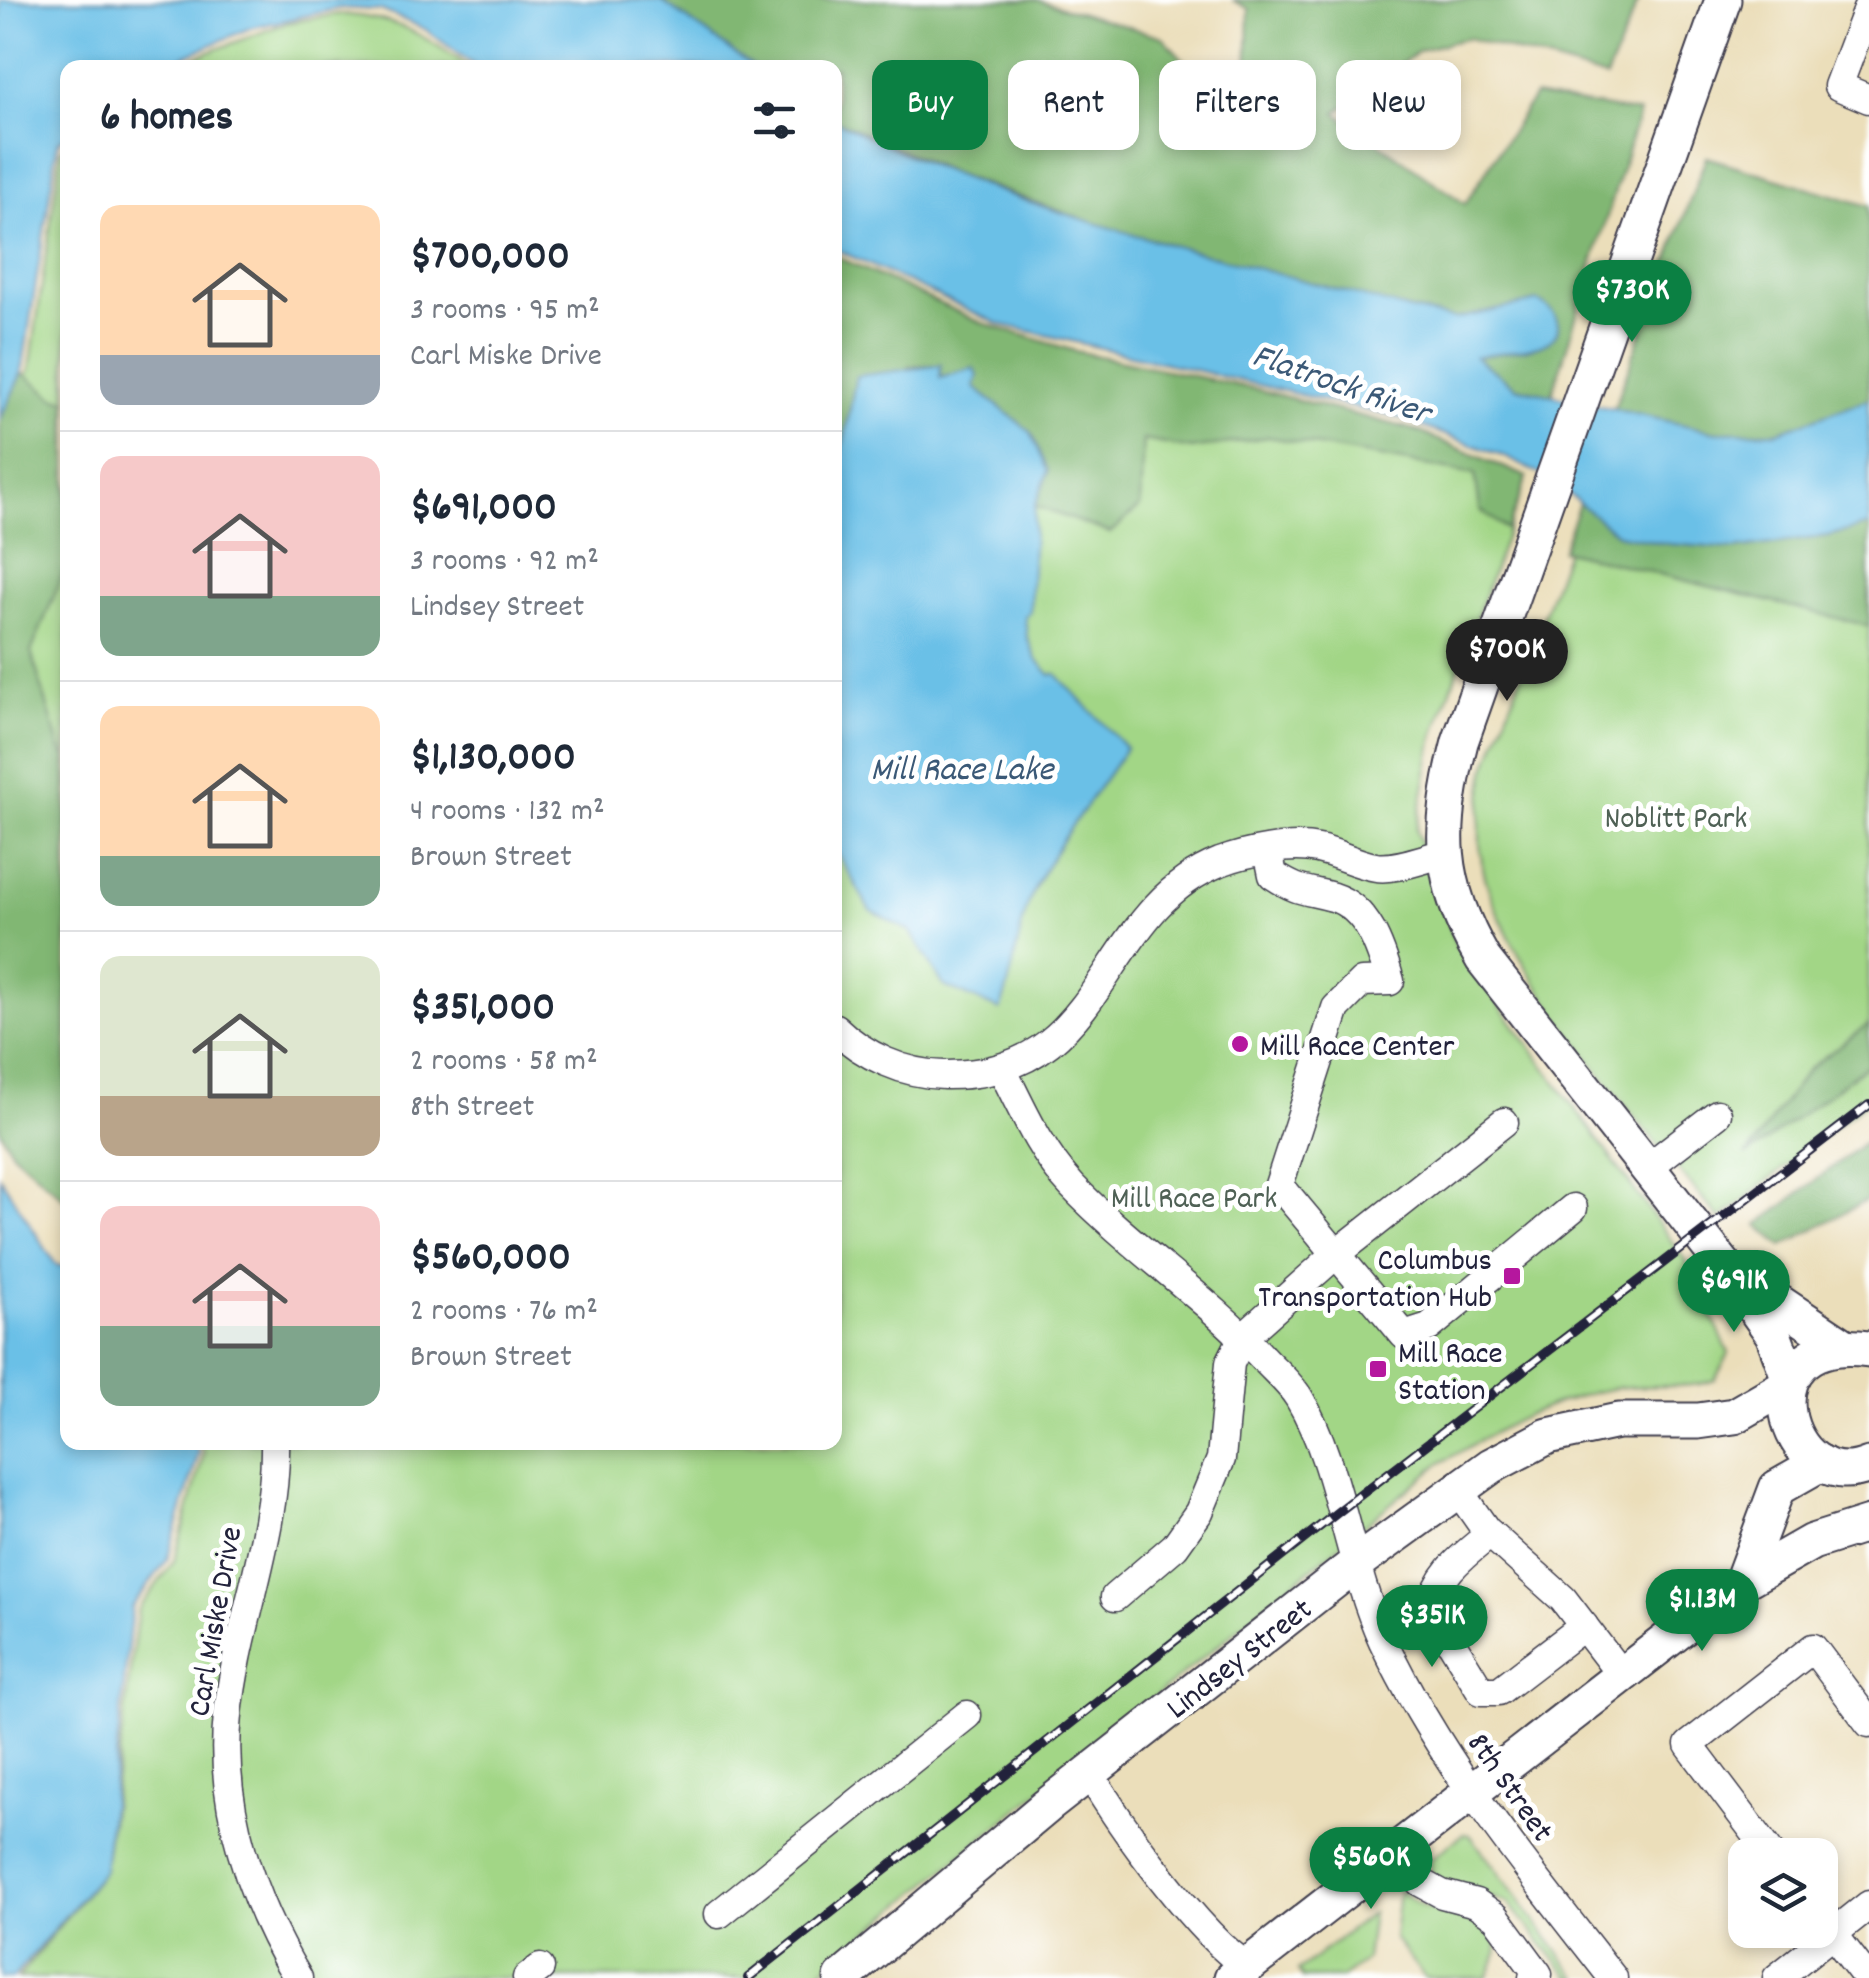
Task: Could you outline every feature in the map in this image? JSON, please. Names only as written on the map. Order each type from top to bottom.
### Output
[{"type":"main road","points":[[1723,0],[1676,122],[1460,742],[1446,804],[1443,854],[1457,908],[1483,959],[1728,1269],[1773,1334],[1788,1381],[1787,1414],[1797,1442],[1820,1463],[1841,1469],[1867,1467]]},
{"type":"main road","points":[[1728,1269],[1856,1347]]},
{"type":"main road","points":[[1728,1269],[1759,1344],[1762,1370],[1758,1388],[1734,1416]]},
{"type":"main road","name":"Lindsey Street","points":[[842,1978],[1090,1774],[1353,1566],[1492,1466],[1548,1436],[1618,1421],[1698,1421],[1734,1416],[1788,1381],[1822,1351],[1856,1347]]},
{"type":"main road","points":[[1742,1582],[1777,1488],[1820,1463]]},
{"type":"main road","points":[[1240,1972],[1742,1582],[1812,1542],[1869,1524]]},
{"type":"street","points":[[1869,4],[1838,86],[1869,99]]},
{"type":"street","points":[[842,1035],[889,1064],[930,1074],[1002,1069],[1044,1048],[1082,1015],[1144,917],[1180,883],[1221,862],[1268,850],[1314,848],[1379,868],[1443,854]]},
{"type":"street","points":[[1268,850],[1273,875],[1299,892],[1336,898],[1360,916],[1378,940],[1390,981],[1362,982],[1336,1008],[1279,1185],[1404,1335],[1429,1327],[1573,1208]]},
{"type":"street","name":"8th Street","points":[[1002,1069],[1031,1126],[1072,1185],[1243,1337],[1297,1394],[1316,1430],[1353,1566],[1383,1640],[1470,1795],[1613,1978]]},
{"type":"street","points":[[1647,1168],[1717,1114]]},
{"type":"street","points":[[1115,1597],[1175,1546],[1200,1512],[1221,1459],[1230,1364],[1243,1337],[1336,1254],[1504,1122]]},
{"type":"street","name":"Carl Miske Drive","points":[[273,1450],[268,1512],[228,1716],[228,1782],[257,1901],[298,1978]]},
{"type":"street","points":[[1458,1490],[1490,1534],[1563,1599],[1622,1676]]},
{"type":"street","points":[[1490,1534],[1449,1569],[1435,1588],[1431,1609],[1482,1691],[1500,1691],[1584,1626]]},
{"type":"street","points":[[1759,1838],[1688,1745],[1813,1648],[1869,1723]]},
{"type":"street","points":[[719,1914],[967,1716]]},
{"type":"street","points":[[1090,1774],[1133,1838],[1240,1972]]},
{"type":"street","points":[[1396,1851],[1420,1882],[1442,1894],[1476,1903],[1496,1917],[1538,1974],[1533,1978]]},
{"type":"street","points":[[1838,1920],[1869,1905]]},
{"type":"street","points":[[1838,1941],[1867,1978]]},
{"type":"street","points":[[1778,1978],[1806,1948]]},
{"type":"green space","points":[[660,0],[1037,0],[1163,37],[1184,60],[1159,60],[1159,150],[1316,150],[1316,60],[1248,60],[1249,9],[1232,0],[1639,0],[1606,78],[1468,38],[1420,50],[1407,60],[1336,60],[1336,150],[1388,150],[1465,204],[1534,96],[1639,113],[1552,395],[1516,387],[1474,357],[1527,349],[1538,302],[1455,319],[1110,229],[955,174],[902,150],[988,150],[988,60],[872,60],[872,137],[842,123],[842,60],[744,60]]},
{"type":"green space","points":[[338,14],[378,19],[408,30],[460,60],[188,60],[286,23]]},
{"type":"green space","points":[[60,157],[60,1034],[0,434],[30,369]]},
{"type":"green space","points":[[1706,157],[1869,206],[1869,626],[1562,550]]},
{"type":"green space","name":"Mill Race Park","points":[[842,259],[982,323],[1075,351],[1255,389],[1415,430],[1527,477],[1434,736],[1416,831],[1457,946],[1686,1261],[1729,1353],[1715,1380],[1691,1385],[1616,1388],[1568,1400],[1524,1417],[1439,1464],[812,1978],[18,1978],[104,1870],[138,1610],[174,1561],[203,1450],[842,1450]]},
{"type":"green space","points":[[842,259],[982,323],[1075,351],[1255,389],[1415,430],[1527,477],[1508,530],[1480,510],[1475,474],[1268,437],[1192,449],[1143,440],[1140,507],[1110,533],[1035,506],[1048,471],[1031,432],[973,387],[939,378],[940,365],[909,366],[842,477]]},
{"type":"green space","points":[[22,372],[60,399],[60,581],[31,652],[60,747],[60,1195],[12,1152],[0,1130],[0,420]]},
{"type":"green space","name":"Noblitt Park","points":[[1580,515],[1869,525],[1869,1100],[1720,1219],[1619,1097],[1547,1000],[1495,905],[1482,863],[1480,817],[1486,771]]},
{"type":"green space","points":[[1869,1024],[1869,1064],[1746,1156],[1807,1070]]},
{"type":"green space","points":[[1869,1139],[1869,1199],[1783,1246],[1758,1225]]},
{"type":"green space","points":[[1463,1834],[1470,1835],[1578,1978],[1571,1978],[1508,1903],[1435,1879],[1427,1862]]},
{"type":"green space","points":[[1399,1890],[1422,1906],[1470,1921],[1492,1934],[1497,1945],[1486,1978],[1425,1978],[1394,1938]]},
{"type":"green space","points":[[1372,1913],[1366,1960],[1342,1978],[1303,1978],[1298,1971]]},
{"type":"water","points":[[0,0],[660,0],[744,60],[467,60],[425,29],[381,10],[340,8],[250,28],[176,60],[60,60],[60,140],[22,372],[0,420]]},
{"type":"water","name":"Flatrock River","points":[[842,123],[872,138],[872,150],[897,150],[1045,207],[1410,310],[1455,319],[1538,301],[1557,321],[1556,334],[1549,341],[1475,357],[1516,387],[1716,432],[1777,432],[1869,399],[1869,525],[1828,536],[1734,549],[1669,544],[1617,534],[1550,479],[1503,456],[1399,418],[999,324],[842,252]]},
{"type":"water","name":"Mill Race Lake","points":[[941,365],[940,378],[974,368],[978,376],[974,387],[1031,432],[1048,471],[1035,506],[1030,612],[1025,616],[1027,637],[1036,659],[1051,675],[1055,673],[1126,748],[1042,873],[1023,921],[1000,1010],[944,986],[911,932],[870,910],[842,861],[842,451],[856,376]]},
{"type":"water","points":[[0,1177],[60,1266],[60,1450],[199,1452],[167,1560],[132,1607],[104,1870],[13,1978],[0,1978]]},
{"type":"railway","points":[[748,1978],[1338,1512],[1869,1105]]},
{"type":"place","name":"Mill Race Center","points":[[1240,1044]]},
{"type":"place","name":"Columbus Transportation Hub","points":[[1512,1276]]},
{"type":"place","name":"Mill Race Station","points":[[1378,1369]]}]
